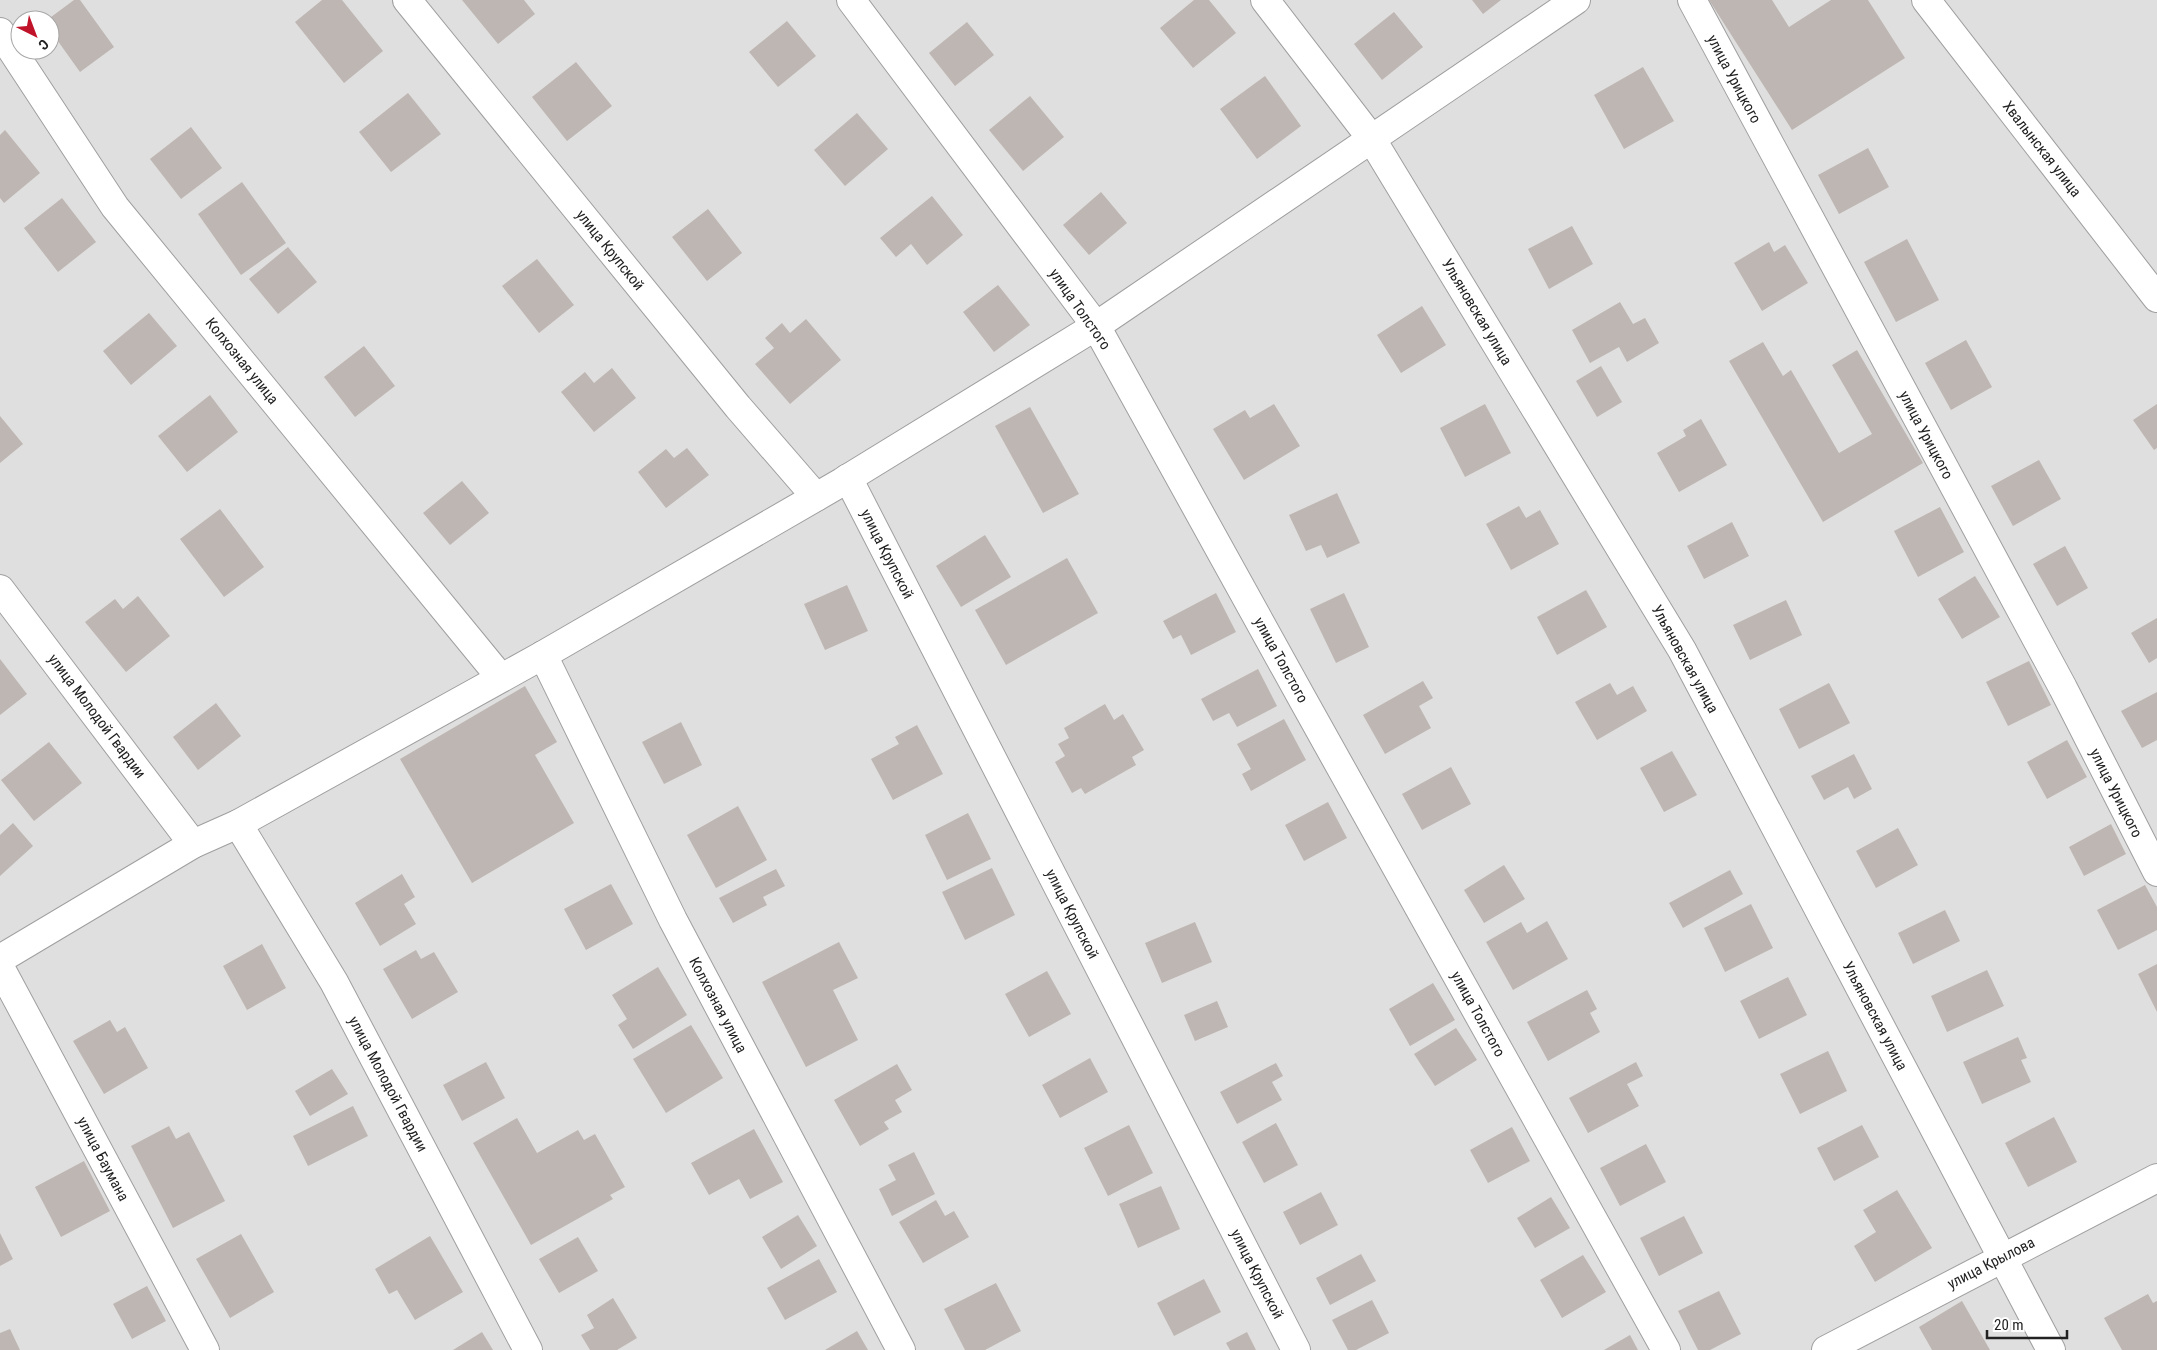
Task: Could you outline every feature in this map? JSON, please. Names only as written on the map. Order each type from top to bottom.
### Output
[{"type":"street","name":"улица Крупской","points":[[407,0],[738,407],[816,497]]},
{"type":"street","name":"улица Толстого","points":[[851,0],[1096,326],[1666,1350]]},
{"type":"street","name":"Ульяновская улица","points":[[1265,0],[1371,138],[1682,650],[2051,1350]]},
{"type":"street","points":[[0,959],[193,844],[238,824],[543,655],[848,478],[1096,326],[1576,0]]},
{"type":"street","name":"улица Урицкого","points":[[1692,0],[2063,688],[2157,872]]},
{"type":"street","name":"Хвалынская улица","points":[[1926,0],[2157,298]]},
{"type":"street","name":"Колхозная улица","points":[[0,32],[115,207],[501,678]]},
{"type":"street","name":"улица Крупской","points":[[848,478],[1296,1350]]},
{"type":"street","name":"улица Молодой Гвардии","points":[[0,589],[193,844]]},
{"type":"street","name":"Колхозная улица","points":[[543,655],[673,920],[901,1350]]},
{"type":"street","name":"улица Молодой Гвардии","points":[[238,824],[334,982],[528,1350]]},
{"type":"street","name":"улица Баумана","points":[[0,967],[205,1350]]},
{"type":"street","name":"улица Крылова","points":[[1826,1350],[2157,1178]]},
{"type":"shaded area","points":[[0,0],[2157,0],[2157,1350],[0,1350]]},
{"type":"building","points":[[74,0],[80,0],[114,47],[80,72],[60,44],[60,10]]},
{"type":"building","points":[[322,0],[342,0],[383,51],[344,83],[295,22]]},
{"type":"building","points":[[462,0],[524,0],[535,14],[498,44]]},
{"type":"building","points":[[1194,0],[1209,0],[1236,33],[1193,68],[1160,28]]},
{"type":"building","points":[[1472,0],[1501,0],[1483,14]]},
{"type":"building","points":[[1709,0],[1772,0],[1789,27],[1831,0],[1868,0],[1905,58],[1792,130]]},
{"type":"building","points":[[1394,12],[1423,47],[1382,80],[1354,44]]},
{"type":"building","points":[[787,21],[816,56],[778,87],[749,52]]},
{"type":"building","points":[[967,22],[994,55],[955,86],[929,53]]},
{"type":"building","points":[[576,62],[612,106],[567,141],[532,97]]},
{"type":"building","points":[[1643,67],[1674,121],[1624,149],[1594,95]]},
{"type":"building","points":[[1265,76],[1301,126],[1257,159],[1220,109]]},
{"type":"building","points":[[408,93],[441,134],[391,172],[359,132]]},
{"type":"building","points":[[1030,96],[1064,137],[1023,171],[989,130]]},
{"type":"building","points":[[857,113],[888,149],[845,186],[814,150]]},
{"type":"building","points":[[191,127],[222,168],[181,199],[150,159]]},
{"type":"building","points":[[5,130],[40,173],[4,203],[0,198],[0,135]]},
{"type":"building","points":[[1868,148],[1889,187],[1839,214],[1818,175]]},
{"type":"building","points":[[242,182],[286,243],[241,275],[198,214]]},
{"type":"building","points":[[1101,192],[1127,223],[1089,255],[1063,225]]},
{"type":"building","points":[[932,196],[963,235],[927,265],[911,244],[896,257],[880,238]]},
{"type":"building","points":[[62,198],[96,242],[58,272],[24,228]]},
{"type":"building","points":[[708,209],[742,253],[707,281],[672,237]]},
{"type":"building","points":[[1572,226],[1593,264],[1549,289],[1528,249]]},
{"type":"building","points":[[1907,239],[1939,300],[1896,322],[1864,262]]},
{"type":"building","points":[[1769,242],[1774,252],[1785,245],[1808,283],[1762,311],[1734,263]]},
{"type":"building","points":[[288,247],[317,282],[278,314],[249,279]]},
{"type":"building","points":[[537,259],[574,305],[539,333],[502,286]]},
{"type":"building","points":[[998,285],[1030,325],[994,352],[963,312]]},
{"type":"building","points":[[1620,302],[1633,324],[1645,318],[1659,343],[1627,362],[1619,347],[1590,363],[1572,330]]},
{"type":"building","points":[[1422,306],[1446,345],[1401,373],[1377,335]]},
{"type":"building","points":[[149,313],[177,346],[131,385],[103,351]]},
{"type":"building","points":[[806,319],[841,360],[790,404],[755,364],[774,348],[765,338],[782,323],[790,333]]},
{"type":"building","points":[[1966,340],[1992,387],[1951,410],[1925,363]]},
{"type":"building","points":[[1763,342],[1783,376],[1791,370],[1839,453],[1872,434],[1832,365],[1857,350],[1923,463],[1823,522],[1729,361]]},
{"type":"building","points":[[364,346],[395,386],[355,417],[324,377]]},
{"type":"building","points":[[1601,366],[1622,402],[1597,417],[1576,381]]},
{"type":"building","points":[[612,368],[636,398],[594,432],[561,392],[585,372],[594,383]]},
{"type":"building","points":[[210,395],[238,432],[187,472],[158,436]]},
{"type":"building","points":[[1274,404],[1300,446],[1244,480],[1213,429],[1245,410],[1250,418]]},
{"type":"building","points":[[1485,404],[1511,453],[1465,477],[1440,428]]},
{"type":"building","points":[[2157,404],[2157,448],[2154,450],[2133,420]]},
{"type":"building","points":[[1030,407],[1079,494],[1043,513],[995,426]]},
{"type":"building","points":[[0,416],[23,444],[0,463]]},
{"type":"building","points":[[1701,419],[1727,465],[1679,492],[1657,453],[1686,436],[1683,430]]},
{"type":"building","points":[[687,448],[709,475],[666,508],[638,472],[666,449],[674,458]]},
{"type":"building","points":[[2039,460],[2061,499],[2013,526],[1991,486]]},
{"type":"building","points":[[462,481],[489,513],[450,545],[423,513]]},
{"type":"building","points":[[1337,493],[1360,543],[1327,558],[1321,545],[1306,551],[1289,515]]},
{"type":"building","points":[[1519,506],[1526,518],[1540,510],[1559,544],[1511,570],[1486,524]]},
{"type":"building","points":[[1940,507],[1964,552],[1918,577],[1894,531]]},
{"type":"building","points":[[220,509],[264,567],[224,597],[180,539]]},
{"type":"building","points":[[1732,522],[1749,556],[1704,579],[1687,546]]},
{"type":"building","points":[[985,535],[1011,577],[961,607],[936,566]]},
{"type":"building","points":[[2065,546],[2088,588],[2057,606],[2033,564]]},
{"type":"building","points":[[1067,558],[1098,613],[1006,665],[975,610]]},
{"type":"building","points":[[1975,576],[2000,617],[1962,639],[1938,599]]},
{"type":"building","points":[[847,585],[868,631],[825,650],[804,604]]},
{"type":"building","points":[[1586,590],[1607,627],[1557,655],[1537,617]]},
{"type":"building","points":[[1216,593],[1236,632],[1191,655],[1181,635],[1173,639],[1163,621]]},
{"type":"building","points":[[1344,593],[1369,647],[1336,663],[1310,609]]},
{"type":"building","points":[[138,596],[170,636],[126,672],[85,622],[115,599],[123,609]]},
{"type":"building","points":[[1786,600],[1802,635],[1750,660],[1733,625]]},
{"type":"building","points":[[2157,618],[2157,658],[2149,663],[2131,633]]},
{"type":"building","points":[[0,659],[27,694],[0,715]]},
{"type":"building","points":[[2029,661],[2051,705],[2008,726],[1986,682]]},
{"type":"building","points":[[1258,669],[1277,706],[1237,727],[1229,713],[1213,721],[1201,699]]},
{"type":"building","points":[[1423,681],[1433,698],[1419,706],[1431,728],[1385,754],[1363,715]]},
{"type":"building","points":[[1610,683],[1617,695],[1633,686],[1647,711],[1597,740],[1575,702]]},
{"type":"building","points":[[1829,683],[1850,723],[1799,749],[1779,709]]},
{"type":"building","points":[[525,686],[557,742],[535,755],[574,823],[472,883],[400,759]]},
{"type":"building","points":[[2157,692],[2157,740],[2142,748],[2121,711]]},
{"type":"building","points":[[216,703],[241,736],[198,770],[173,737]]},
{"type":"building","points":[[1105,704],[1114,720],[1123,714],[1144,750],[1132,757],[1136,765],[1085,794],[1081,788],[1072,793],[1055,762],[1065,756],[1058,744],[1069,738],[1064,728]]},
{"type":"building","points":[[1284,719],[1306,760],[1251,791],[1242,774],[1251,769],[1237,744]]},
{"type":"building","points":[[681,722],[702,765],[664,784],[642,742]]},
{"type":"building","points":[[917,725],[943,774],[893,800],[871,759],[899,744],[895,737]]},
{"type":"building","points":[[2067,740],[2087,777],[2047,799],[2027,762]]},
{"type":"building","points":[[49,742],[82,783],[34,821],[1,780]]},
{"type":"building","points":[[1672,751],[1697,795],[1664,812],[1640,768]]},
{"type":"building","points":[[1854,754],[1872,789],[1854,799],[1848,787],[1824,800],[1811,776]]},
{"type":"building","points":[[1451,767],[1471,804],[1422,830],[1402,794]]},
{"type":"building","points":[[1328,802],[1347,838],[1304,861],[1285,825]]},
{"type":"building","points":[[738,806],[767,860],[716,888],[687,835]]},
{"type":"building","points":[[968,813],[991,859],[947,880],[925,835]]},
{"type":"building","points":[[13,823],[33,846],[0,876],[0,835]]},
{"type":"building","points":[[2111,824],[2126,854],[2084,876],[2069,847]]},
{"type":"building","points":[[1898,828],[1918,865],[1876,888],[1856,851]]},
{"type":"building","points":[[1504,865],[1525,899],[1484,923],[1464,890]]},
{"type":"building","points":[[992,868],[1015,915],[965,940],[942,892]]},
{"type":"building","points":[[776,869],[785,886],[763,897],[767,905],[733,923],[719,898]]},
{"type":"building","points":[[1730,870],[1743,894],[1683,928],[1669,903]]},
{"type":"building","points":[[402,874],[415,897],[404,904],[416,924],[380,946],[355,903]]},
{"type":"building","points":[[611,884],[633,924],[586,950],[564,909]]},
{"type":"building","points":[[2145,885],[2157,907],[2157,930],[2118,950],[2097,910]]},
{"type":"building","points":[[1751,904],[1773,948],[1725,972],[1704,928]]},
{"type":"building","points":[[1945,910],[1960,941],[1913,964],[1898,933]]},
{"type":"building","points":[[1547,921],[1568,959],[1513,990],[1486,942],[1521,922],[1527,933]]},
{"type":"building","points":[[1195,922],[1212,962],[1162,983],[1145,943]]},
{"type":"building","points":[[839,942],[858,978],[833,990],[858,1040],[806,1067],[762,982]]},
{"type":"building","points":[[262,944],[286,988],[247,1010],[223,966]]},
{"type":"building","points":[[416,950],[421,959],[434,952],[458,992],[412,1019],[383,969]]},
{"type":"building","points":[[2157,964],[2157,1012],[2138,974]]},
{"type":"building","points":[[658,967],[687,1015],[633,1049],[618,1025],[627,1019],[612,995]]},
{"type":"building","points":[[1987,970],[2004,1006],[1947,1032],[1931,996]]},
{"type":"building","points":[[1047,971],[1071,1014],[1029,1037],[1005,994]]},
{"type":"building","points":[[1788,977],[1807,1015],[1759,1039],[1740,1001]]},
{"type":"building","points":[[1433,983],[1455,1020],[1410,1046],[1389,1009]]},
{"type":"building","points":[[1587,990],[1597,1009],[1590,1013],[1600,1032],[1548,1061],[1527,1022]]},
{"type":"building","points":[[1217,1001],[1228,1027],[1195,1041],[1184,1015]]},
{"type":"building","points":[[110,1020],[117,1032],[125,1027],[148,1068],[104,1094],[73,1041]]},
{"type":"building","points":[[691,1025],[723,1078],[666,1113],[633,1059]]},
{"type":"building","points":[[1456,1028],[1477,1060],[1435,1086],[1414,1054]]},
{"type":"building","points":[[2018,1037],[2027,1058],[2021,1060],[2031,1082],[1982,1104],[1963,1062]]},
{"type":"building","points":[[1828,1051],[1847,1091],[1800,1114],[1780,1074]]},
{"type":"building","points":[[1090,1058],[1108,1092],[1060,1118],[1042,1085]]},
{"type":"building","points":[[486,1062],[505,1098],[462,1121],[443,1085]]},
{"type":"building","points":[[1636,1062],[1643,1076],[1627,1084],[1639,1106],[1588,1133],[1569,1098]]},
{"type":"building","points":[[1276,1063],[1283,1076],[1272,1082],[1282,1100],[1237,1124],[1220,1092]]},
{"type":"building","points":[[897,1064],[912,1090],[895,1100],[902,1112],[884,1122],[889,1129],[860,1146],[834,1100]]},
{"type":"building","points":[[332,1069],[348,1094],[310,1116],[295,1091]]},
{"type":"building","points":[[353,1106],[368,1136],[308,1166],[293,1136]]},
{"type":"building","points":[[2054,1117],[2077,1162],[2028,1187],[2005,1143]]},
{"type":"building","points":[[517,1118],[537,1153],[578,1130],[584,1140],[595,1134],[625,1187],[610,1195],[613,1199],[531,1245],[473,1143]]},
{"type":"building","points":[[1276,1123],[1298,1165],[1264,1183],[1242,1142]]},
{"type":"building","points":[[1129,1125],[1153,1173],[1108,1196],[1084,1148]]},
{"type":"building","points":[[1862,1125],[1879,1157],[1834,1181],[1817,1148]]},
{"type":"building","points":[[169,1126],[176,1139],[189,1132],[225,1201],[173,1228],[131,1146]]},
{"type":"building","points":[[1512,1127],[1530,1161],[1488,1183],[1470,1150]]},
{"type":"building","points":[[754,1129],[783,1182],[750,1199],[739,1179],[709,1195],[691,1163]]},
{"type":"building","points":[[1646,1144],[1666,1182],[1620,1206],[1600,1168]]},
{"type":"building","points":[[914,1152],[935,1194],[892,1216],[879,1189],[896,1180],[888,1165]]},
{"type":"building","points":[[84,1161],[110,1211],[61,1237],[35,1187]]},
{"type":"building","points":[[1161,1186],[1180,1229],[1138,1248],[1119,1204]]},
{"type":"building","points":[[1897,1190],[1932,1248],[1875,1282],[1854,1246],[1876,1232],[1863,1210]]},
{"type":"building","points":[[1321,1192],[1338,1225],[1300,1245],[1283,1212]]},
{"type":"building","points":[[1551,1197],[1570,1228],[1535,1248],[1517,1218]]},
{"type":"building","points":[[936,1200],[945,1216],[954,1211],[969,1237],[923,1263],[899,1222]]},
{"type":"building","points":[[798,1215],[817,1246],[781,1269],[762,1237]]},
{"type":"building","points":[[1684,1216],[1703,1253],[1659,1276],[1640,1238]]},
{"type":"building","points":[[0,1233],[13,1259],[0,1266]]},
{"type":"building","points":[[241,1234],[274,1292],[230,1318],[196,1259]]},
{"type":"building","points":[[430,1236],[463,1292],[415,1320],[397,1290],[389,1294],[375,1269]]},
{"type":"building","points":[[578,1237],[598,1271],[559,1293],[539,1259]]},
{"type":"building","points":[[1361,1254],[1376,1281],[1330,1305],[1316,1278]]},
{"type":"building","points":[[1583,1255],[1606,1292],[1562,1318],[1540,1280]]},
{"type":"building","points":[[819,1259],[837,1292],[785,1320],[767,1288]]},
{"type":"building","points":[[1204,1279],[1221,1312],[1174,1336],[1157,1303]]},
{"type":"building","points":[[996,1283],[1021,1331],[985,1350],[965,1350],[944,1309]]},
{"type":"building","points":[[147,1286],[166,1321],[132,1339],[113,1304]]},
{"type":"building","points":[[1719,1291],[1741,1334],[1710,1350],[1698,1350],[1678,1311]]},
{"type":"building","points":[[2148,1294],[2153,1303],[2157,1301],[2157,1350],[2122,1350],[2104,1318]]},
{"type":"building","points":[[613,1298],[637,1338],[617,1350],[590,1350],[581,1335],[594,1328],[587,1315]]},
{"type":"building","points":[[1372,1300],[1389,1333],[1356,1350],[1348,1350],[1332,1320]]},
{"type":"building","points":[[1962,1301],[1990,1350],[1932,1350],[1919,1327]]},
{"type":"building","points":[[10,1329],[20,1350],[0,1350],[0,1333]]},
{"type":"building","points":[[857,1331],[868,1350],[825,1350]]},
{"type":"building","points":[[482,1332],[493,1350],[453,1350]]},
{"type":"building","points":[[1247,1332],[1256,1350],[1230,1350],[1226,1343]]},
{"type":"building","points":[[1630,1335],[1638,1350],[1604,1350]]}]
